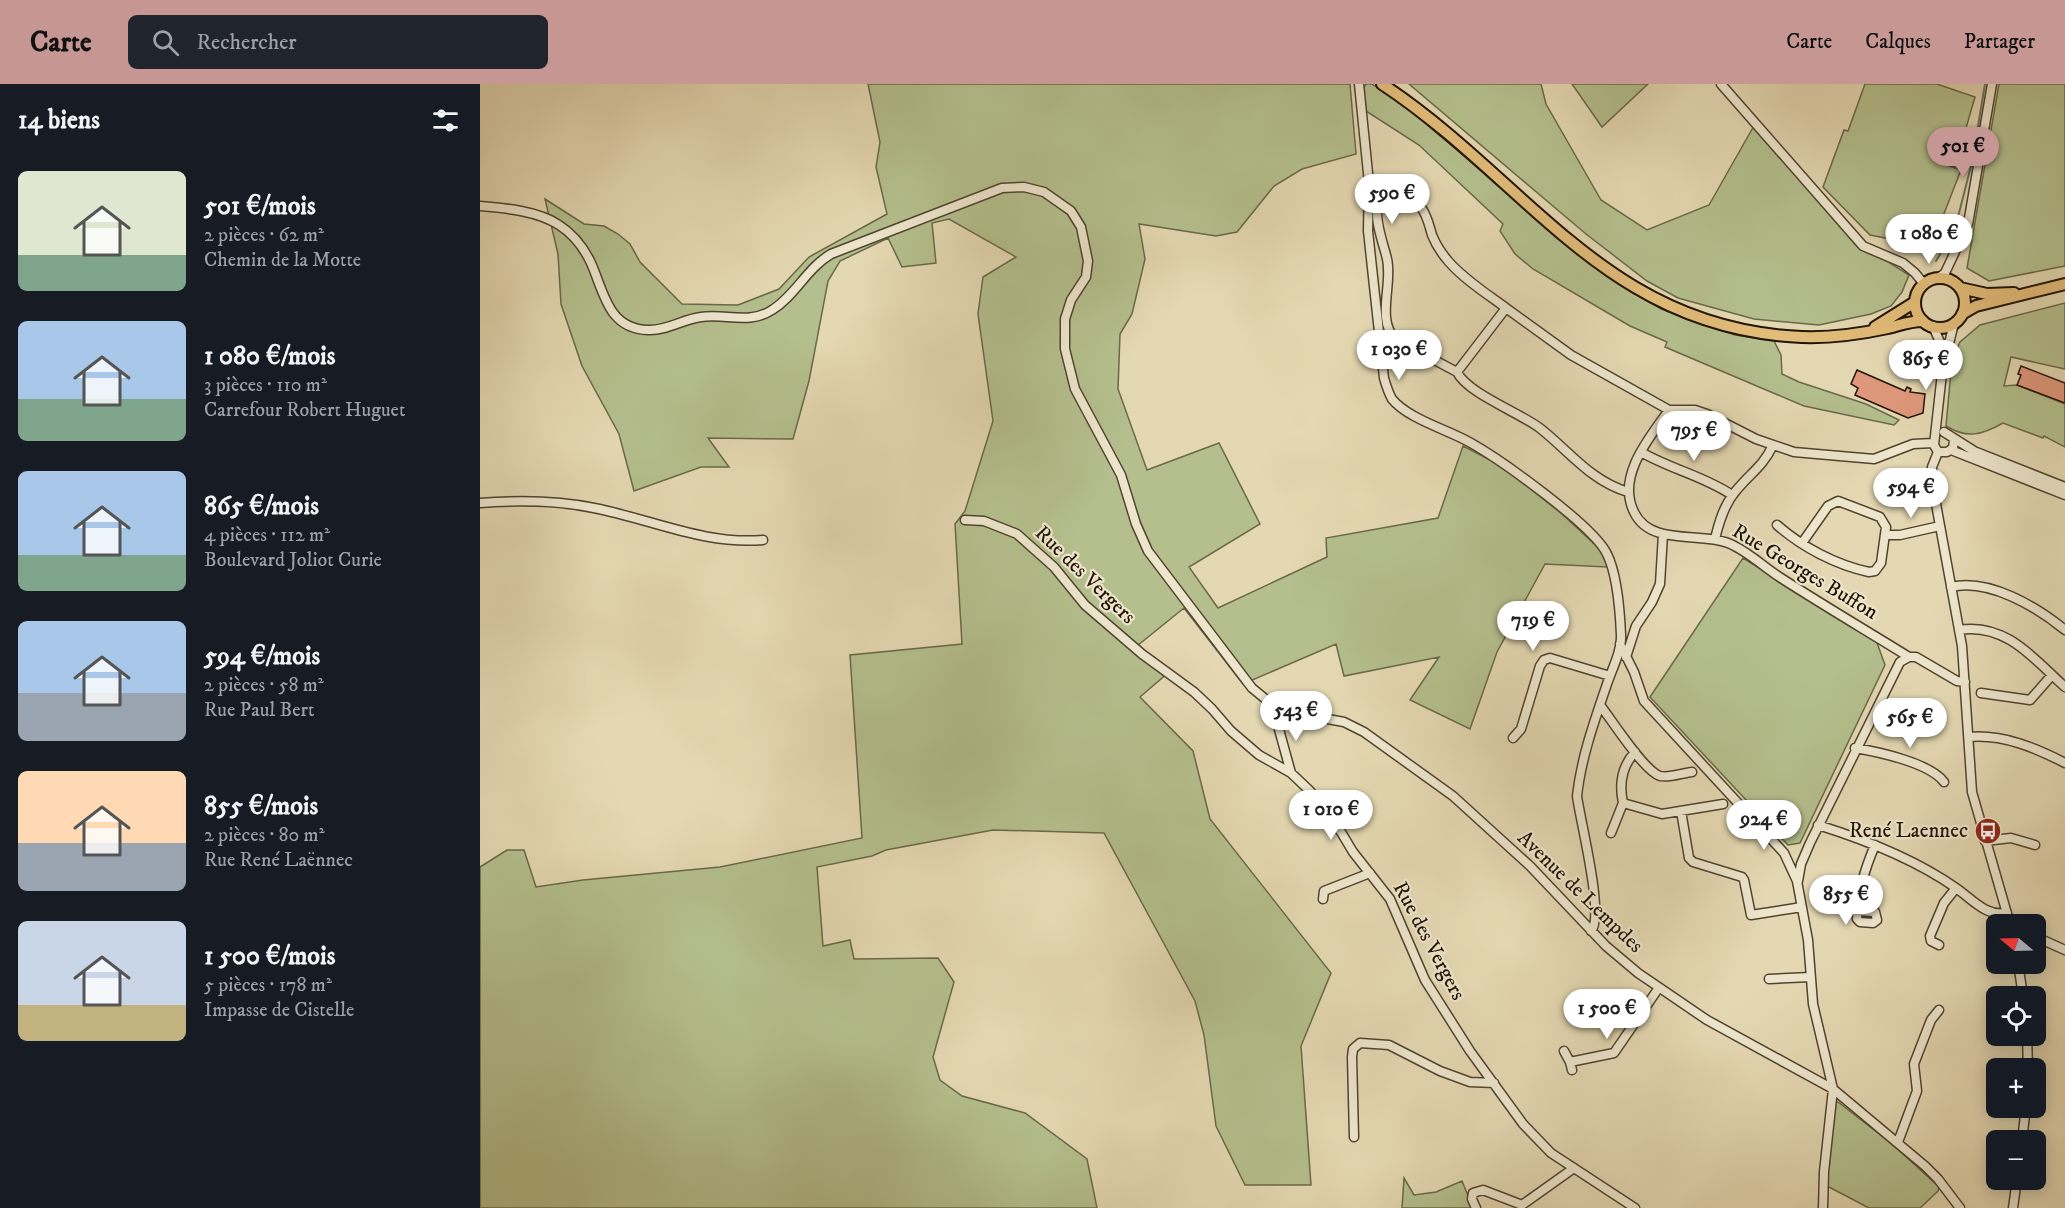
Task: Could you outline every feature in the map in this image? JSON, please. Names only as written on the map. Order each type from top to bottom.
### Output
[{"type":"main road","points":[[1382,84],[1454,138],[1581,251],[1620,280],[1654,300],[1707,321],[1763,334],[1825,337],[1928,323],[1946,327],[1976,306],[2065,284]]},
{"type":"main road","points":[[1928,323],[1918,314],[1916,302],[1918,292],[1923,284],[1938,278],[1950,280],[1960,288],[1987,294],[2032,292]]},
{"type":"main road","points":[[1960,288],[1965,301],[1962,314]]},
{"type":"main road","points":[[1871,329],[1916,302]]},
{"type":"street","points":[[1359,84],[1369,183],[1368,231],[1384,378],[1388,391],[1394,400],[1416,416],[1472,443],[1522,477],[1602,545],[1612,571],[1620,620],[1620,644],[1595,721],[1577,796],[1594,891],[1597,921],[1591,931]]},
{"type":"street","points":[[1720,84],[1863,246],[1903,263],[1923,284]]},
{"type":"street","points":[[1938,278],[1944,273],[1968,224],[1992,84]]},
{"type":"street","points":[[480,206],[537,216],[558,224],[569,232],[586,254],[608,307],[615,316],[634,328],[647,330],[668,327],[698,317],[737,319],[764,314],[780,304],[813,267],[831,254],[990,192],[1024,187],[1051,195],[1071,211],[1077,219],[1088,252],[1086,277],[1067,309],[1065,326],[1068,366],[1080,402],[1121,475],[1136,524],[1148,551],[1252,688],[1279,710],[1277,722],[1290,773]]},
{"type":"street","points":[[1669,410],[1655,426],[1641,452],[1628,492],[1593,476],[1541,429],[1475,390],[1460,379],[1457,372],[1395,339],[1391,334],[1386,301],[1389,272],[1379,228],[1377,209],[1380,204],[1384,201],[1411,200],[1416,202],[1426,214],[1438,245],[1451,265],[1570,355],[1669,410],[1695,410],[1707,414],[1756,439],[1794,452],[1874,459],[1949,433],[1954,440],[1974,451],[2065,487]]},
{"type":"street","points":[[1457,372],[1506,308]]},
{"type":"street","points":[[1928,323],[1942,347],[1942,373]]},
{"type":"street","points":[[1818,825],[1875,845],[1917,864],[1956,888],[1987,912],[1997,915],[2007,913],[1972,792],[1965,682],[1959,630],[1931,474],[1938,452],[1936,413],[1942,373],[1954,323]]},
{"type":"street","points":[[1938,452],[1945,453],[1951,450],[1954,440]]},
{"type":"street","points":[[1715,539],[1723,513],[1732,495],[1765,462],[1773,445]]},
{"type":"street","points":[[1951,450],[2065,495]]},
{"type":"street","points":[[1641,452],[1672,468],[1711,482],[1732,495]]},
{"type":"street","name":"Rue Georges Buffon","points":[[1628,492],[1633,511],[1646,527],[1663,534],[1715,539],[1744,552],[1755,562],[1909,657],[1926,661],[1957,681],[1965,682]]},
{"type":"street","points":[[480,503],[523,500],[560,502],[595,508],[730,542],[763,540]]},
{"type":"street","points":[[1777,525],[1802,543],[1829,559],[1869,572],[1875,571],[1881,563],[1886,535],[1885,522],[1880,517],[1838,501],[1828,506],[1802,543]]},
{"type":"street","name":"Rue des Vergers","points":[[965,520],[984,521],[1017,534],[1054,567],[1085,605],[1133,647],[1194,692],[1231,731],[1259,755],[1290,773],[1310,791],[1390,899],[1425,980],[1494,1083],[1536,1140],[1635,1208]]},
{"type":"street","points":[[1886,535],[1900,535],[1940,526]]},
{"type":"street","points":[[1627,657],[1636,626],[1652,602],[1660,584],[1663,534]]},
{"type":"street","points":[[1951,587],[1970,585],[2001,593],[2043,614],[2065,630]]},
{"type":"street","points":[[1959,630],[1983,630],[2004,637],[2031,654],[2065,687]]},
{"type":"street","points":[[1620,644],[1634,672],[1644,701],[1786,858],[1797,881],[1808,940],[1816,1020],[1833,1089],[1824,1172],[1823,1208]]},
{"type":"street","points":[[1617,655],[1627,657]]},
{"type":"street","points":[[1797,881],[1801,864],[1818,825],[1895,668],[1909,657]]},
{"type":"street","points":[[1513,738],[1521,729],[1540,666],[1544,660],[1550,658],[1610,676]]},
{"type":"street","points":[[1613,666],[1623,665],[1634,672]]},
{"type":"street","points":[[1981,693],[2030,700],[2052,675]]},
{"type":"street","points":[[1600,705],[1635,752],[1656,774],[1663,777],[1692,772]]},
{"type":"street","name":"Avenue de Lempdes","points":[[1279,710],[1344,722],[1364,732],[1454,796],[1530,866],[1591,931],[1623,961],[1658,988],[1707,1020],[1833,1089],[1898,1142],[1938,1179],[1960,1208]]},
{"type":"street","points":[[1595,721],[1615,726]]},
{"type":"street","points":[[1969,737],[1995,738],[2018,743],[2065,763]]},
{"type":"street","points":[[1856,748],[1937,772],[1944,782]]},
{"type":"street","points":[[1611,833],[1623,803],[1621,793],[1624,767],[1635,752]]},
{"type":"street","points":[[1623,803],[1662,814],[1723,804]]},
{"type":"street","points":[[1682,811],[1689,858],[1693,862],[1742,877],[1751,915],[1802,907]]},
{"type":"street","points":[[1985,841],[2011,837],[2035,845]]},
{"type":"street","points":[[1786,858],[1797,856],[1810,843]]},
{"type":"street","points":[[1857,911],[1861,878],[1875,845]]},
{"type":"street","points":[[1792,868],[1801,864]]},
{"type":"street","points":[[1323,899],[1324,891],[1370,873]]},
{"type":"street","points":[[1939,945],[1931,941],[1930,936],[1944,903],[1956,888]]},
{"type":"street","points":[[2046,941],[2065,950]]},
{"type":"street","points":[[1769,979],[1810,977]]},
{"type":"street","points":[[1564,1051],[1571,1066],[1614,1053],[1658,988]]},
{"type":"street","points":[[1898,1142],[1917,1091],[1914,1064],[1931,1020],[1939,1010]]},
{"type":"street","points":[[1354,1137],[1352,1057],[1353,1049],[1360,1043],[1389,1045],[1440,1071],[1470,1082],[1494,1083]]},
{"type":"street","points":[[1821,1081],[1828,1066]]},
{"type":"street","points":[[1476,1208],[1472,1199],[1473,1193],[1478,1190],[1522,1205],[1574,1168]]},
{"type":"street","points":[[2013,1208],[2015,1190]]},
{"type":"green space","points":[[868,84],[1350,84],[1356,154],[1302,169],[1274,186],[1237,232],[1216,236],[1139,224],[1145,259],[1132,314],[1120,334],[1118,389],[1147,470],[1219,443],[1260,524],[1189,567],[1218,608],[1327,557],[1326,538],[1438,518],[1463,446],[1500,465],[1561,513],[1605,554],[1607,567],[1545,564],[1497,652],[1470,729],[1410,700],[1439,657],[1344,676],[1336,644],[1243,684],[1184,608],[1137,646],[1169,672],[1140,697],[1193,751],[1210,819],[1331,973],[1301,1046],[1311,1185],[1245,1185],[1216,1126],[1204,1035],[1195,1001],[1104,833],[993,830],[886,850],[872,856],[817,867],[823,946],[850,940],[854,959],[938,958],[954,982],[933,1057],[940,1080],[962,1096],[1025,1113],[1087,1159],[1097,1208],[480,1208],[480,867],[507,850],[524,850],[536,887],[583,880],[720,867],[862,838],[850,655],[962,644],[955,524],[965,511],[993,421],[978,314],[983,277],[1016,257],[949,219],[932,223],[936,263],[902,267],[888,238],[840,261],[828,281],[809,381],[793,439],[708,438],[729,467],[701,467],[634,491],[619,434],[582,366],[561,304],[558,254],[545,199],[584,224],[604,226],[618,234],[630,244],[640,262],[682,304],[738,305],[779,289],[809,257],[887,214],[876,167],[880,142]]},
{"type":"green space","points":[[1366,84],[1372,84],[1400,102],[1606,276],[1661,309],[1735,335],[1774,341],[1781,355],[1782,374],[1799,382],[1866,404],[1899,420],[1894,425],[1804,406],[1665,347],[1667,342],[1630,326],[1533,269],[1515,254],[1500,231],[1503,224],[1419,145],[1366,111],[1363,89]]},
{"type":"green space","points":[[1409,84],[1541,84],[1546,104],[1601,200],[1647,230],[1709,205],[1755,124],[1863,246],[1909,275],[1902,292],[1891,306],[1871,314],[1819,325],[1754,319],[1678,298],[1647,281],[1586,234]]},
{"type":"green space","points":[[1572,84],[1648,84],[1602,127]]},
{"type":"green space","points":[[1865,84],[1937,84],[1975,97],[1955,166],[1935,161],[1961,170],[1931,247],[1870,235],[1823,187],[1844,130],[1848,131]]},
{"type":"green space","points":[[1999,84],[2065,84],[2065,266],[1989,281],[1967,268]]},
{"type":"green space","points":[[2065,303],[2065,369],[2011,357],[2004,386],[2017,385],[2065,404],[2065,447],[2044,436],[2043,438],[2003,423],[1974,434],[1961,433],[1946,426],[1952,360],[1960,342],[1980,325]]},
{"type":"green space","points":[[1743,558],[1876,640],[1885,665],[1800,843],[1788,845],[1650,697]]},
{"type":"green space","points":[[1838,1102],[1891,1143],[1939,1187],[1938,1191],[1920,1208],[1869,1208],[1827,1186],[1834,1103]]},
{"type":"green space","points":[[1404,1178],[1414,1195],[1436,1192],[1462,1181],[1473,1208],[1402,1208]]},
{"type":"building","points":[[2021,366],[2065,383],[2065,403],[2017,385],[2021,375],[2018,374]]},
{"type":"building","points":[[1857,370],[1905,391],[1907,387],[1911,389],[1910,392],[1925,394],[1923,413],[1908,418],[1855,395],[1858,388],[1851,384]]},
{"type":"waterway","points":[[1936,261],[1948,241],[1959,213],[1972,162],[1985,84]]},
{"type":"place","name":"René Laennec","points":[[1988,831]]}]
